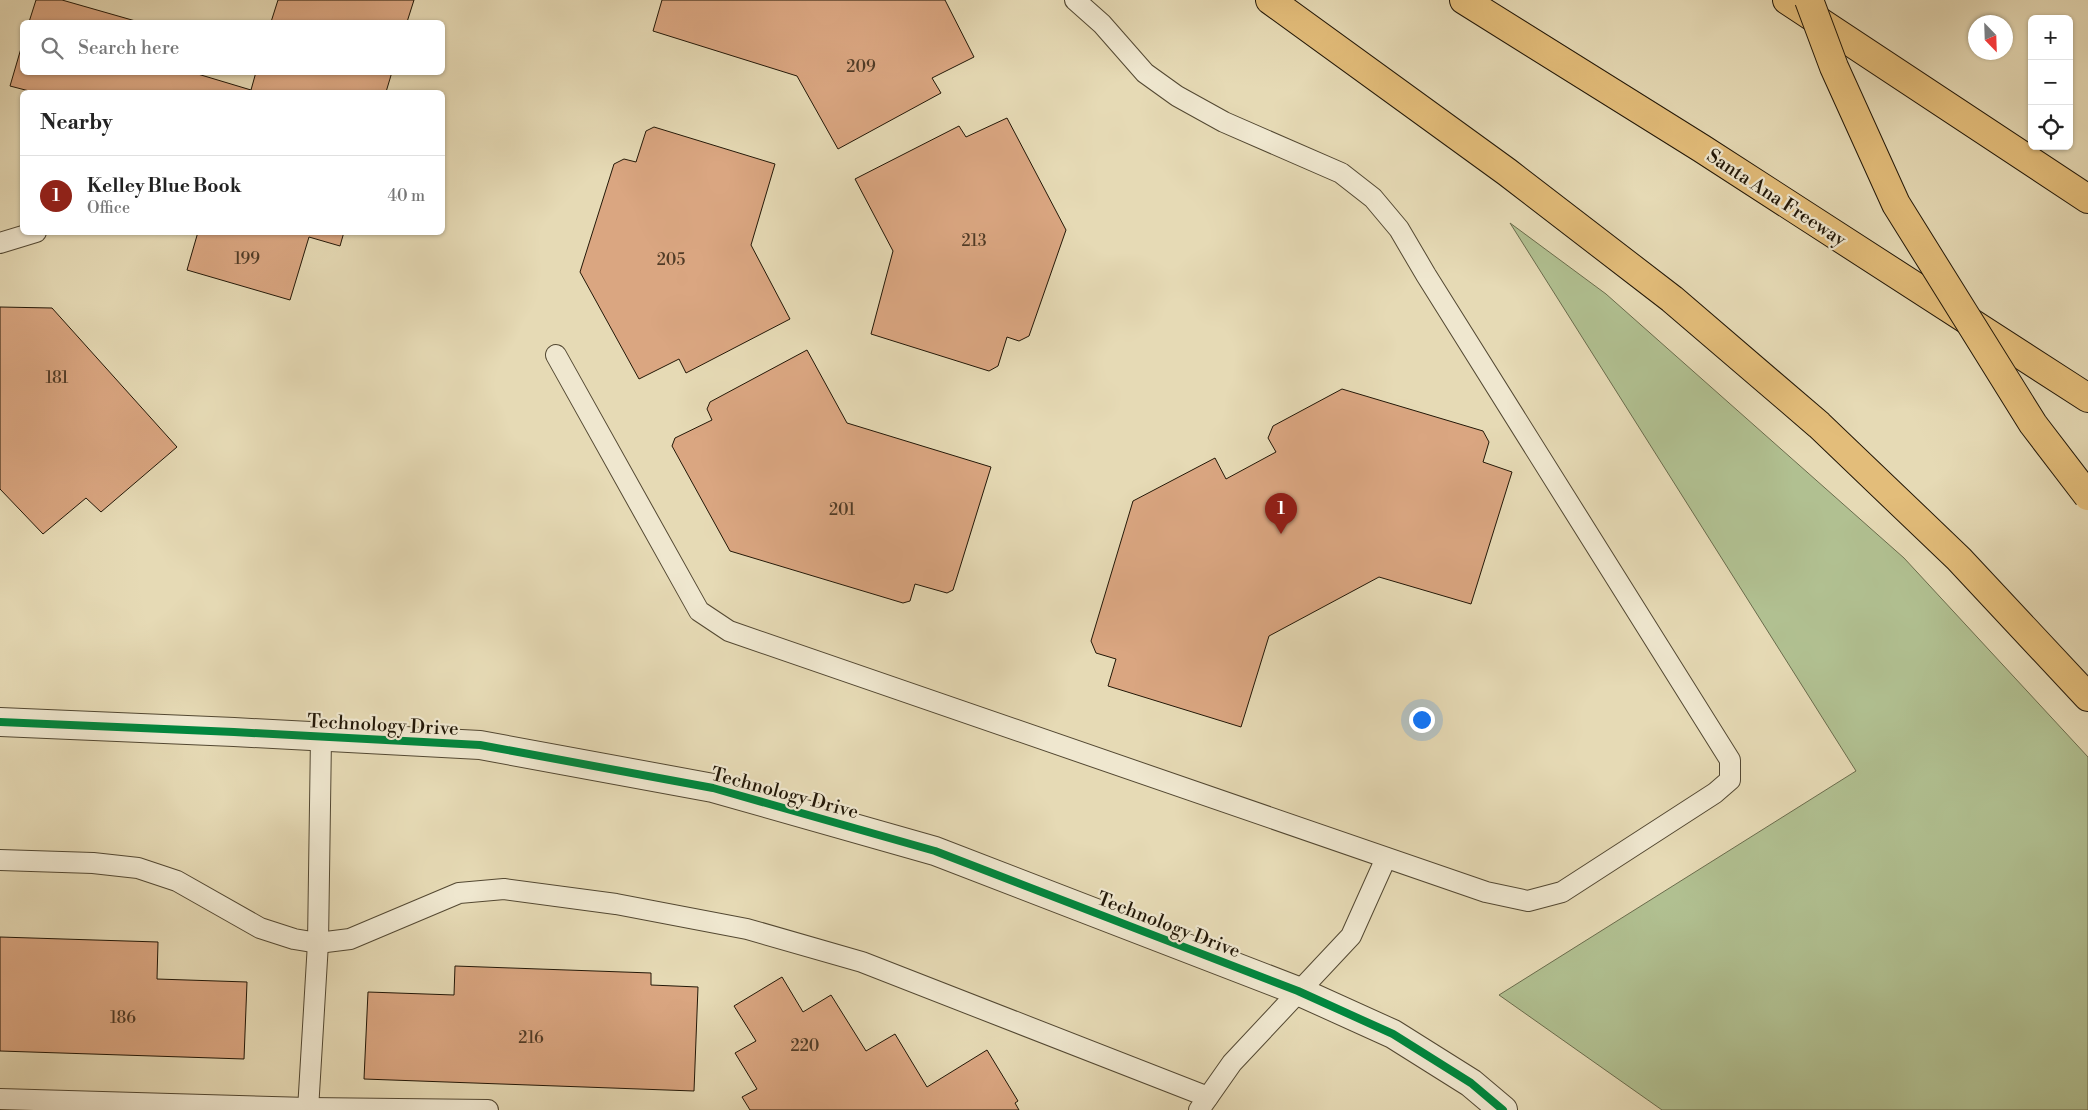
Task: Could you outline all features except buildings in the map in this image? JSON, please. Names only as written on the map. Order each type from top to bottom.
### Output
[{"type":"highway","points":[[1270,0],[1508,172],[1679,305],[1819,425],[1875,478],[1959,559],[2088,697]]},
{"type":"highway","name":"Santa Ana Freeway","points":[[1464,0],[1701,148],[2088,398]]},
{"type":"highway","points":[[1787,0],[2088,199]]},
{"type":"highway","points":[[1809,0],[1834,67],[1896,204],[2033,424],[2088,496]]},
{"type":"street","name":"Technology Drive","points":[[0,722],[480,746],[713,788],[935,851],[1298,991],[1393,1034],[1471,1083],[1503,1110]]},
{"type":"lane","points":[[556,356],[700,611],[729,630],[1486,892],[1528,901],[1562,892],[1715,793],[1730,780],[1730,760],[1399,229],[1373,198],[1341,173],[1224,122],[1177,96],[1145,73],[1102,24],[1075,0]]},
{"type":"lane","points":[[0,244],[27,235]]},
{"type":"lane","points":[[308,1109],[318,943],[321,737]]},
{"type":"lane","points":[[0,860],[93,863],[138,868],[177,880],[260,928],[318,943],[350,938],[458,893],[504,890],[616,904],[747,929],[862,962],[1203,1104],[1232,1063],[1351,936],[1386,858]]},
{"type":"lane","points":[[0,1099],[308,1109],[488,1110]]},
{"type":"green space","points":[[1510,223],[1606,294],[1904,558],[2088,757],[2088,1110],[1662,1110],[1499,995],[1856,771]]},
{"type":"cycle path","points":[[0,722],[480,745],[713,788],[935,851],[1298,991],[1393,1034],[1471,1083],[1503,1110]]},
{"type":"place","name":"Kelley Blue Book","points":[[1281,534]]}]
